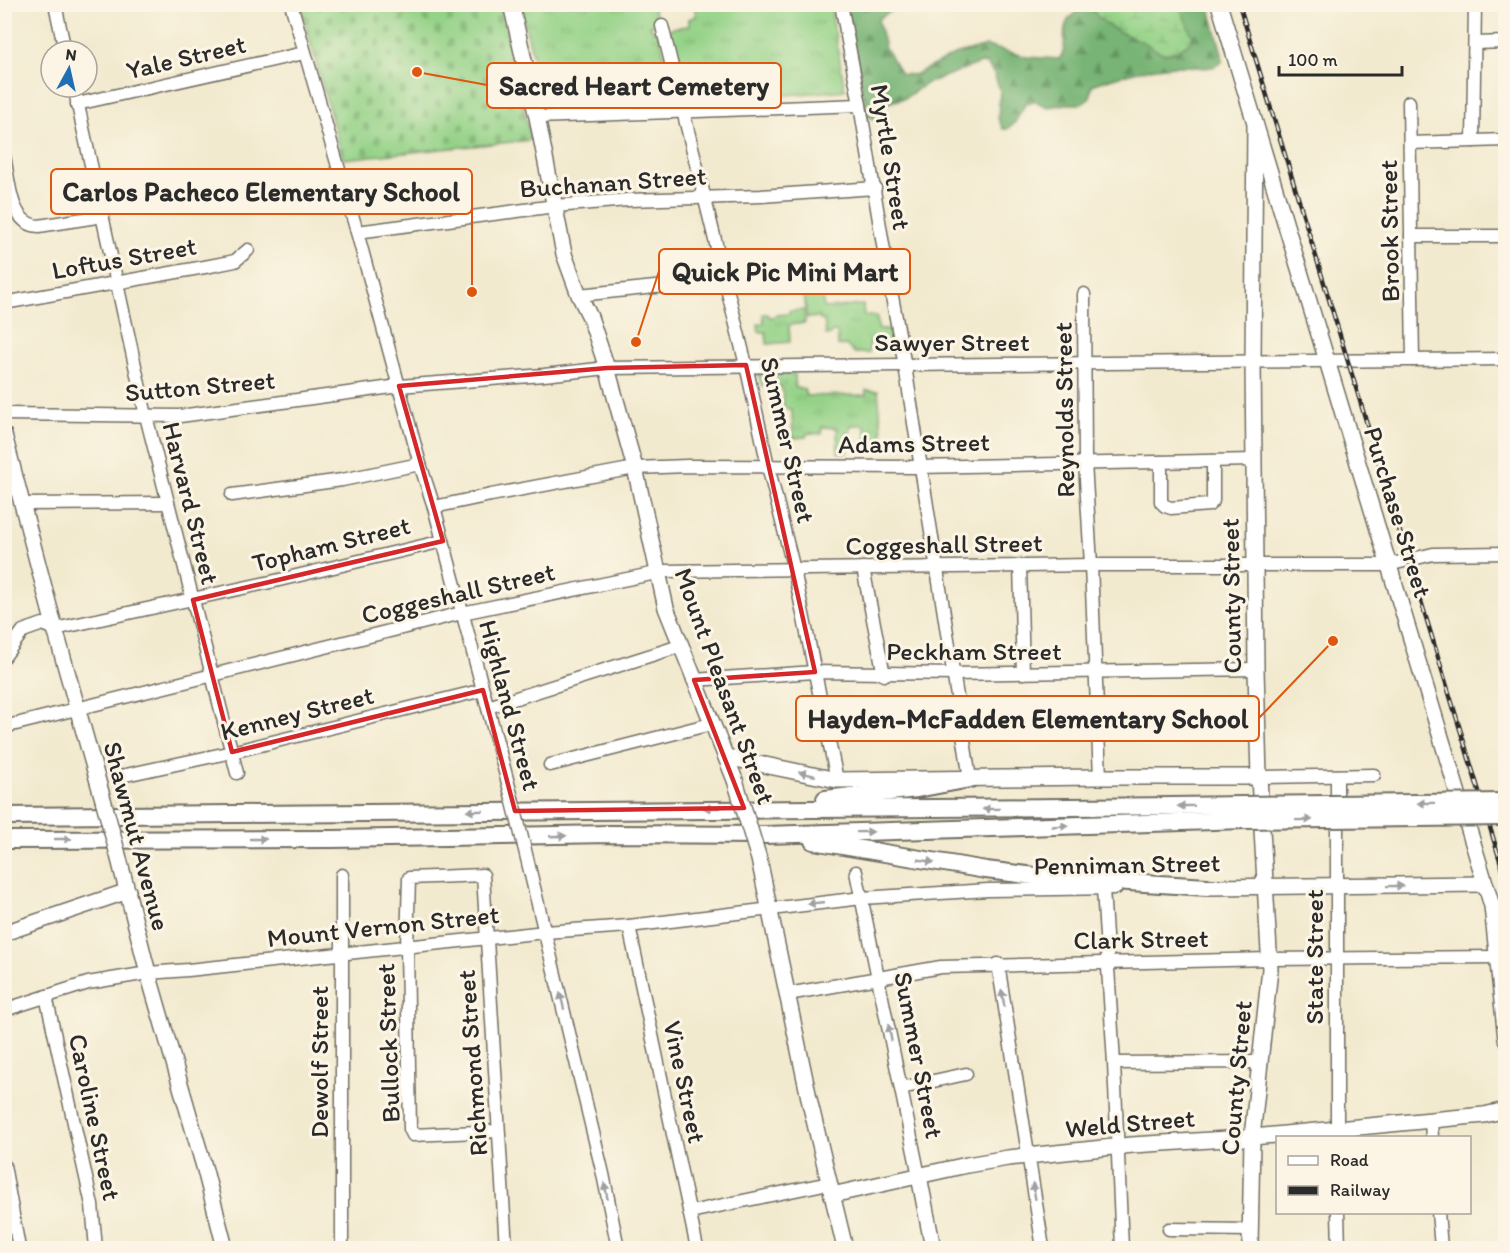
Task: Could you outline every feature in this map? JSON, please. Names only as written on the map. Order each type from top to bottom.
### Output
[{"type":"highway","points":[[757,808],[886,793],[970,779]]},
{"type":"highway","points":[[4,840],[333,839],[619,834],[765,836],[1506,802]]},
{"type":"highway","points":[[4,816],[757,808],[1245,813],[1416,818],[1506,817]]},
{"type":"highway","points":[[1416,818],[1506,829]]},
{"type":"highway","points":[[765,836],[853,847],[1035,876],[1207,887]]},
{"type":"main road","name":"Mount Pleasant Street","points":[[512,4],[564,254],[590,317],[607,368],[635,468],[666,608],[735,780],[759,858],[810,1103],[844,1248]]},
{"type":"main road","name":"Purchase Street","points":[[1219,4],[1493,912],[1506,1039]]},
{"type":"main road","name":"County Street","points":[[1251,1248],[1252,1137],[1259,1062],[1268,1002],[1270,959],[1259,777],[1256,669],[1253,362],[1255,124]]},
{"type":"main road","points":[[1254,193],[1276,190]]},
{"type":"main road","name":"Shawmut Avenue","points":[[4,435],[55,629],[105,803],[148,973],[225,1248]]},
{"type":"main road","points":[[726,757],[837,780],[1259,777]]},
{"type":"main road","name":"Penniman Street","points":[[1207,887],[1485,884]]},
{"type":"main road","points":[[4,933],[128,891]]},
{"type":"main road","name":"Weld Street","points":[[830,1189],[919,1176],[980,1162],[1028,1156],[1117,1147],[1337,1133],[1484,1115],[1506,1110]]},
{"type":"main road","name":"Summer Street","points":[[919,1176],[933,1248]]},
{"type":"street","points":[[55,4],[62,39]]},
{"type":"street","name":"Highland Street","points":[[291,4],[357,232],[488,706],[545,932],[603,1174],[618,1248]]},
{"type":"street","name":"Myrtle Street","points":[[841,4],[875,188],[970,779]]},
{"type":"street","points":[[1473,141],[1475,4]]},
{"type":"street","name":"Summer Street","points":[[662,26],[794,570],[837,780]]},
{"type":"street","points":[[1475,43],[1506,42]]},
{"type":"street","name":"Yale Street","points":[[77,104],[304,53]]},
{"type":"street","name":"Harvard Street","points":[[76,99],[146,416],[237,772]]},
{"type":"street","name":"Brook Street","points":[[1409,102],[1413,360]]},
{"type":"street","points":[[537,117],[860,105]]},
{"type":"street","points":[[1410,143],[1506,140]]},
{"type":"street","points":[[4,156],[12,199],[24,222],[32,226],[39,226],[103,216]]},
{"type":"street","name":"Buchanan Street","points":[[357,232],[555,206],[875,188]]},
{"type":"street","points":[[1411,236],[1506,236]]},
{"type":"street","name":"Loftus Street","points":[[4,303],[234,261],[248,250]]},
{"type":"street","points":[[579,295],[654,286],[888,275]]},
{"type":"street","name":"Reynolds Street","points":[[1084,294],[1085,462],[1100,777]]},
{"type":"street","name":"Sawyer Street","points":[[399,387],[607,368],[1506,358]]},
{"type":"street","name":"Sutton Street","points":[[4,414],[191,415],[399,387]]},
{"type":"street","name":"Adams Street","points":[[434,507],[635,468],[687,466],[919,467],[1254,459]]},
{"type":"street","points":[[1161,462],[1161,502],[1171,508],[1209,505],[1214,501],[1213,461]]},
{"type":"street","points":[[232,495],[342,480],[420,464]]},
{"type":"street","points":[[23,504],[167,503]]},
{"type":"street","name":"Topham Street","points":[[4,657],[17,637],[25,630],[43,624],[55,629],[193,600],[443,541]]},
{"type":"street","name":"Coggeshall Street","points":[[4,727],[462,613],[657,572],[1020,565],[1388,565],[1433,554],[1506,553]]},
{"type":"street","points":[[1020,565],[1023,673]]},
{"type":"street","points":[[863,568],[884,675]]},
{"type":"street","points":[[488,706],[680,646]]},
{"type":"street","name":"Peckham Street","points":[[693,680],[815,672],[884,675],[1256,669]]},
{"type":"street","name":"Kenney Street","points":[[121,776],[232,752],[483,690]]},
{"type":"street","points":[[550,765],[711,724]]},
{"type":"street","points":[[1259,777],[1374,775]]},
{"type":"street","name":"State Street","points":[[1337,776],[1337,1133]]},
{"type":"street","name":"Summer Street","points":[[856,872],[919,1176]]},
{"type":"street","name":"Dewolf Street","points":[[342,875],[342,1248]]},
{"type":"street","name":"Bullock Street","points":[[483,875],[409,878],[407,947],[410,1129],[413,1135],[498,1131]]},
{"type":"street","name":"Richmond Street","points":[[483,875],[507,1248]]},
{"type":"street","name":"Penniman Street","points":[[770,908],[862,898],[988,890],[1207,887]]},
{"type":"street","points":[[1103,888],[1122,1248]]},
{"type":"street","name":"Mount Vernon Street","points":[[4,1010],[88,983],[148,973],[545,932],[629,926],[770,908]]},
{"type":"street","name":"Vine Street","points":[[629,926],[697,1248]]},
{"type":"street","name":"Clark Street","points":[[788,994],[940,967],[1270,959],[1497,957]]},
{"type":"street","points":[[998,964],[1043,1248]]},
{"type":"street","name":"Caroline Street","points":[[46,996],[93,1205],[96,1248]]},
{"type":"street","points":[[1114,1063],[1259,1062]]},
{"type":"street","points":[[901,1088],[966,1074]]},
{"type":"street","points":[[1431,1120],[1432,1136]]},
{"type":"street","points":[[4,1165],[19,1248]]},
{"type":"street","points":[[690,1212],[830,1189]]},
{"type":"street","points":[[1338,1214],[1339,1248]]},
{"type":"street","points":[[1438,1214],[1441,1248]]},
{"type":"street","points":[[1169,1229],[1251,1230]]},
{"type":"highlighted area","points":[[746,365],[815,672],[694,680],[744,808],[515,811],[483,690],[232,752],[193,600],[443,541],[399,386],[607,368]]},
{"type":"green space","points":[[1089,4],[1209,5],[1222,62],[1218,65],[1200,68],[1162,67],[1115,77],[1092,85],[1090,98],[1082,104],[1048,107],[1037,102],[1026,103],[1014,124],[1007,129],[1003,129],[998,118],[1000,90],[994,74],[987,64],[981,63],[927,83],[905,98],[880,105],[881,111],[876,119],[867,117],[845,5],[901,5],[878,19],[885,48],[901,74],[914,75],[954,55],[987,46],[1027,57],[1059,59],[1064,50],[1065,27],[1069,19]]},
{"type":"green space","points":[[300,5],[500,5],[531,140],[343,159]]},
{"type":"green space","points":[[520,5],[653,5],[657,24],[650,25],[653,31],[659,33],[675,102],[630,103],[625,100],[562,104],[556,111],[546,109]]},
{"type":"green space","points":[[694,5],[830,5],[845,90],[727,100],[687,100],[670,32],[671,28],[689,26],[689,19],[696,16]]},
{"type":"green space","points":[[1096,5],[1179,5],[1193,38],[1176,51],[1161,52],[1104,22],[1094,12]]},
{"type":"green space","points":[[804,295],[822,296],[824,308],[863,305],[864,316],[877,316],[878,329],[890,329],[892,342],[869,343],[869,353],[854,353],[846,345],[838,346],[837,332],[826,335],[824,320],[820,320],[819,317],[807,318]]},
{"type":"green space","points":[[804,310],[805,323],[789,325],[790,342],[767,344],[766,332],[759,332],[758,324],[764,323],[763,314],[775,317],[789,314],[789,311]]},
{"type":"green space","points":[[758,374],[795,374],[795,388],[804,389],[806,396],[866,395],[866,390],[878,391],[883,443],[867,443],[865,425],[851,425],[850,433],[847,433],[847,453],[838,453],[837,428],[822,427],[822,434],[807,433],[806,437],[793,438],[792,411],[784,408],[782,387],[762,386]]},
{"type":"railway","points":[[1239,4],[1506,880]]},
{"type":"place","name":"Sacred Heart Cemetery","points":[[417,72]]},
{"type":"place","name":"Carlos Pacheco Elementary School","points":[[472,292]]},
{"type":"place","name":"Quick Pic Mini Mart","points":[[636,342]]},
{"type":"place","name":"Hayden-McFadden Elementary School","points":[[1333,641]]}]
